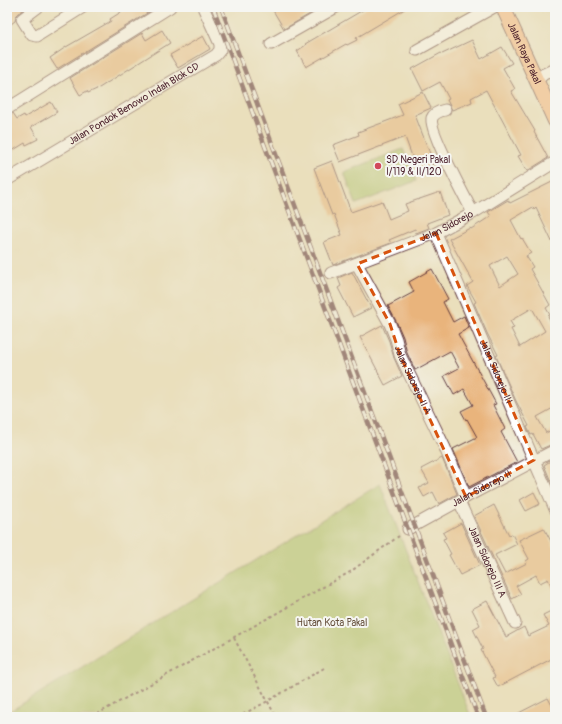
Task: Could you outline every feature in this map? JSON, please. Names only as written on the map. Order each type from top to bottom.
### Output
[{"type":"main road","name":"Jalan Raya Pakal","points":[[503,7],[540,77],[555,122]]},
{"type":"street","points":[[38,7],[22,19],[32,35],[37,36],[83,7]]},
{"type":"street","points":[[7,109],[170,7]]},
{"type":"street","name":"Jalan Pondok Benowo Indah Blok CD","points":[[7,180],[216,55],[220,50],[220,44],[203,7]]},
{"type":"street","points":[[271,44],[336,7]]},
{"type":"street","points":[[418,50],[494,7]]},
{"type":"street","points":[[540,77],[555,69]]},
{"type":"street","points":[[444,110],[432,117],[432,124],[448,163],[473,213]]},
{"type":"street","name":"Jalan Sidorejo","points":[[331,274],[436,233],[473,213],[555,162]]},
{"type":"street","name":"Jalan Sidorejo III","points":[[436,233],[555,509]]},
{"type":"street","name":"Jalan Sidorejo II A","points":[[357,264],[390,324],[400,355],[445,448],[462,499]]},
{"type":"street","name":"Jalan Sidorejo II","points":[[408,529],[555,450]]},
{"type":"street","name":"Jalan Sidorejo III A","points":[[462,499],[515,623]]},
{"type":"path","points":[[92,717],[350,572],[408,529]]},
{"type":"path","points":[[234,638],[276,717]]},
{"type":"path","points":[[238,717],[324,668]]},
{"type":"highlighted area","points":[[436,233],[534,460],[466,497],[400,355],[390,324],[357,264]]},
{"type":"green space","points":[[403,149],[416,181],[356,204],[344,172]]},
{"type":"green space","name":"Hutan Kota Pakal","points":[[380,484],[471,717],[7,717],[7,713]]},
{"type":"building","points":[[7,7],[26,7],[16,16],[15,21],[7,27]]},
{"type":"building","points":[[129,7],[157,7],[57,69],[50,58],[111,21],[110,19]]},
{"type":"building","points":[[271,7],[322,7],[284,29]]},
{"type":"building","points":[[368,7],[408,7],[356,38],[357,40],[347,45],[346,44],[306,67],[297,51],[306,45],[305,44]]},
{"type":"building","points":[[162,30],[170,43],[99,88],[88,93],[87,91],[80,95],[70,78],[142,33],[146,40]]},
{"type":"building","points":[[203,36],[210,49],[178,68],[170,55]]},
{"type":"building","points":[[472,40],[481,59],[502,47],[512,63],[503,68],[515,89],[511,91],[535,131],[534,132],[548,158],[527,171],[518,156],[521,155],[486,90],[471,98],[472,102],[452,110],[447,100],[449,99],[440,82],[423,91],[412,69],[441,53],[442,54]]},
{"type":"building","points":[[423,92],[431,108],[415,115],[434,164],[417,170],[405,137],[340,162],[333,145],[359,135],[358,132],[403,115],[398,104]]},
{"type":"building","points":[[51,102],[57,112],[31,127],[38,139],[26,145],[25,143],[7,154],[7,116],[13,113],[17,119],[24,115],[25,117]]},
{"type":"building","points":[[332,161],[351,212],[382,201],[389,219],[408,211],[405,204],[440,192],[448,215],[427,223],[429,228],[416,233],[415,229],[389,240],[391,243],[333,265],[324,242],[342,235],[334,214],[332,215],[314,168]]},
{"type":"building","points":[[552,182],[555,187],[555,248],[536,208],[534,210],[533,207],[511,220],[521,239],[522,238],[531,253],[526,256],[533,267],[530,269],[550,305],[546,308],[550,315],[548,316],[553,326],[555,324],[555,407],[537,417],[546,433],[555,428],[555,443],[541,449],[533,434],[531,435],[527,427],[529,426],[496,356],[498,355],[474,303],[476,302],[467,286],[473,282],[449,239],[470,228],[471,229],[491,216],[488,212],[508,200],[510,203]],"holes":[[[507,256],[518,274],[500,286],[490,266]],[[532,308],[545,331],[520,347],[511,329],[514,328],[510,321]]]},
{"type":"building","points":[[432,269],[448,299],[443,302],[453,322],[464,316],[469,328],[458,334],[496,404],[493,405],[505,429],[501,432],[517,462],[469,487],[453,449],[477,437],[461,411],[473,405],[464,389],[454,395],[444,376],[459,368],[450,351],[415,370],[407,353],[403,337],[388,306],[414,292],[409,282]]},
{"type":"building","points":[[352,272],[371,308],[353,317],[338,288],[341,286],[338,278]]},
{"type":"building","points":[[382,325],[402,376],[385,385],[360,337]]},
{"type":"building","points":[[442,458],[457,494],[439,504],[433,492],[424,497],[419,488],[429,483],[421,469]]},
{"type":"building","points":[[555,458],[555,491],[544,465]]},
{"type":"building","points":[[534,492],[540,504],[526,511],[520,500]]},
{"type":"building","points":[[494,505],[509,535],[512,534],[517,544],[495,555],[505,574],[527,563],[526,561],[529,559],[519,540],[544,528],[555,549],[555,593],[548,579],[540,583],[536,575],[516,586],[521,594],[512,599],[474,516]]},
{"type":"building","points":[[461,523],[480,565],[460,575],[449,555],[451,554],[443,539],[446,538],[443,533]]},
{"type":"building","points":[[487,601],[506,637],[524,627],[528,636],[549,626],[543,615],[555,609],[555,657],[498,687],[493,678],[495,677],[481,650],[483,649],[473,629],[480,625],[472,609]]},
{"type":"building","points":[[548,698],[555,711],[555,717],[511,717]]},
{"type":"railway","points":[[213,7],[478,717]]},
{"type":"railway","points":[[221,7],[486,717]]},
{"type":"place","name":"SD Negeri Pakal I/119 & II/120","points":[[378,166]]}]
